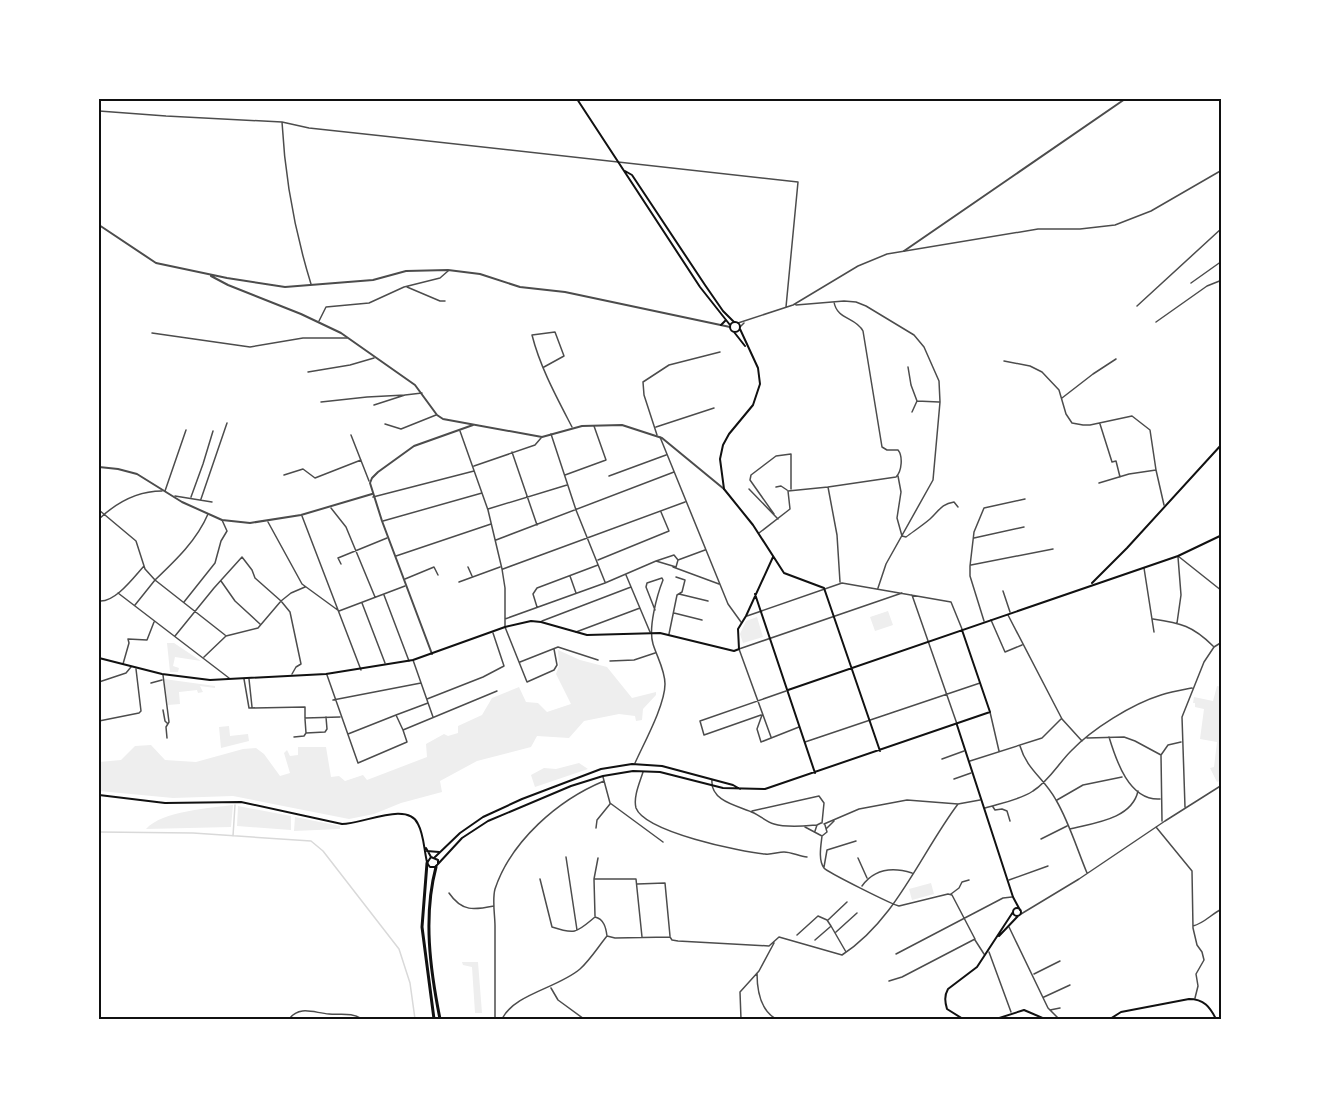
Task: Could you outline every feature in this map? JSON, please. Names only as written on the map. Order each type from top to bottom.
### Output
[{"type":"highway","points":[[427,863],[422,927],[434,1019]]},
{"type":"highway","points":[[437,865],[428,900],[428,922],[440,1019]]},
{"type":"main road","points":[[577,99],[700,286],[747,348]]},
{"type":"main road","points":[[625,171],[632,176],[723,311],[740,328],[747,348],[758,368],[759,390],[753,405],[729,434],[723,446],[720,459],[724,489],[759,533],[784,573],[824,588],[880,751]]},
{"type":"main road","points":[[721,325],[726,320]]},
{"type":"main road","points":[[730,326],[736,323]]},
{"type":"main road","points":[[734,332],[740,328]]},
{"type":"main road","points":[[1090,585],[1222,444]]},
{"type":"main road","points":[[788,690],[1178,556],[1222,534]]},
{"type":"main road","points":[[99,658],[162,674],[220,680],[326,674],[411,661],[492,631],[531,621],[587,635],[650,633],[669,635],[730,651],[739,649],[737,632],[773,557]]},
{"type":"main road","points":[[755,594],[815,774]]},
{"type":"main road","points":[[99,795],[165,803],[241,802],[342,824],[403,813],[410,815],[417,822],[430,867],[437,865],[462,838],[488,821],[571,786],[603,776],[643,771],[660,772],[732,789],[770,789],[990,712],[962,630]]},
{"type":"main road","points":[[957,725],[1020,914]]},
{"type":"main road","points":[[427,863],[472,824],[502,807],[602,769],[634,764],[675,768],[740,789]]},
{"type":"main road","points":[[424,845],[427,851],[438,860],[437,865]]},
{"type":"main road","points":[[427,851],[439,852]]},
{"type":"main road","points":[[963,1019],[947,1009],[945,998],[948,988],[977,967],[989,951],[1013,911],[1013,897]]},
{"type":"main road","points":[[1013,911],[1017,908],[1020,914]]},
{"type":"main road","points":[[1013,911],[1020,914]]},
{"type":"main road","points":[[995,940],[1020,914]]},
{"type":"main road","points":[[1110,1019],[1121,1012],[1195,999],[1208,1006],[1216,1019]]},
{"type":"main road","points":[[996,1019],[1024,1010],[1045,1019]]},
{"type":"street","points":[[904,251],[1125,99]]},
{"type":"street","points":[[99,111],[166,117],[282,122],[309,128],[798,182],[786,307]]},
{"type":"street","points":[[282,122],[289,199],[311,285]]},
{"type":"street","points":[[793,305],[872,259],[904,251],[1038,230],[1115,225],[1151,211],[1222,170]]},
{"type":"street","points":[[99,225],[156,263],[208,275],[285,286],[373,280],[406,271],[448,270],[480,274],[520,287],[565,292],[730,326]]},
{"type":"street","points":[[1137,306],[1222,228]]},
{"type":"street","points":[[1191,284],[1222,261]]},
{"type":"street","points":[[318,322],[326,307],[369,303],[406,286],[440,278],[448,270]]},
{"type":"street","points":[[208,275],[318,322],[348,338],[415,385],[437,415],[443,419],[542,437],[572,428],[622,424],[658,436],[724,489]]},
{"type":"street","points":[[1156,322],[1207,286],[1222,280]]},
{"type":"street","points":[[406,286],[440,301],[446,301]]},
{"type":"street","points":[[834,302],[840,314],[856,322],[863,331],[882,447],[884,450],[900,451],[898,475],[901,492],[897,518],[902,536]]},
{"type":"street","points":[[736,323],[793,305],[856,302],[914,335],[924,347],[939,381],[940,402],[933,480],[886,564],[878,588]]},
{"type":"street","points":[[740,328],[744,322]]},
{"type":"street","points":[[544,367],[564,356],[555,332],[532,335],[544,367],[572,428]]},
{"type":"street","points":[[152,333],[243,347],[262,347],[310,338],[348,338]]},
{"type":"street","points":[[720,352],[669,365],[643,382],[644,395],[658,436],[720,585],[728,603],[742,622]]},
{"type":"street","points":[[308,372],[375,358]]},
{"type":"street","points":[[1062,398],[1116,360]]},
{"type":"street","points":[[1004,361],[1013,361],[1042,372],[1059,390],[1066,414],[1072,423],[1083,425],[1132,416],[1150,430],[1164,505]]},
{"type":"street","points":[[908,367],[917,401],[912,412]]},
{"type":"street","points":[[321,402],[422,393]]},
{"type":"street","points":[[374,405],[405,395]]},
{"type":"street","points":[[917,401],[940,402]]},
{"type":"street","points":[[655,428],[714,408]]},
{"type":"street","points":[[385,424],[401,429],[437,415]]},
{"type":"street","points":[[201,499],[227,423]]},
{"type":"street","points":[[1100,423],[1108,453],[1112,462],[1116,461],[1120,477]]},
{"type":"street","points":[[370,483],[378,472],[414,446],[476,424]]},
{"type":"street","points":[[564,475],[606,460],[594,425]]},
{"type":"street","points":[[164,491],[186,430]]},
{"type":"street","points":[[459,430],[474,466],[488,510],[505,588],[505,627],[527,682],[555,670],[557,665],[554,649]]},
{"type":"street","points":[[191,497],[213,431]]},
{"type":"street","points":[[551,434],[576,510],[605,583]]},
{"type":"street","points":[[351,435],[432,654]]},
{"type":"street","points":[[474,466],[535,445],[542,437]]},
{"type":"street","points":[[512,452],[537,526]]},
{"type":"street","points":[[759,533],[778,519],[790,509],[791,454],[776,456],[750,476],[750,480],[778,519]]},
{"type":"street","points":[[609,476],[667,455]]},
{"type":"street","points":[[285,474],[303,470],[315,477],[361,460]]},
{"type":"street","points":[[99,467],[137,474],[171,496],[222,520],[250,523],[302,515],[373,495],[475,471]]},
{"type":"street","points":[[1099,483],[1156,470]]},
{"type":"street","points":[[496,541],[674,472]]},
{"type":"street","points":[[776,487],[782,486],[789,491],[898,475]]},
{"type":"street","points":[[488,510],[567,485]]},
{"type":"street","points":[[828,487],[837,535],[840,583]]},
{"type":"street","points":[[749,489],[774,514]]},
{"type":"street","points":[[99,519],[140,493],[164,491]]},
{"type":"street","points":[[382,521],[482,493]]},
{"type":"street","points":[[171,496],[191,497],[212,502]]},
{"type":"street","points":[[984,622],[970,576],[970,566],[974,538],[984,508],[1025,499]]},
{"type":"street","points":[[459,582],[686,502]]},
{"type":"street","points":[[902,536],[906,537],[929,520],[936,510],[951,502],[958,507]]},
{"type":"street","points":[[330,507],[346,526],[375,597]]},
{"type":"street","points":[[99,510],[136,541],[144,566],[155,580],[226,636]]},
{"type":"street","points":[[597,560],[669,531],[661,511]]},
{"type":"street","points":[[135,606],[202,528],[208,513]]},
{"type":"street","points":[[302,515],[361,670]]},
{"type":"street","points":[[183,603],[215,563],[221,541],[227,531],[222,520]]},
{"type":"street","points":[[267,522],[306,587],[339,611]]},
{"type":"street","points":[[396,556],[491,524]]},
{"type":"street","points":[[974,538],[1024,527]]},
{"type":"street","points":[[341,564],[338,558],[388,537]]},
{"type":"street","points":[[970,566],[1053,549]]},
{"type":"street","points":[[678,560],[706,550]]},
{"type":"street","points":[[505,620],[674,555],[678,560],[678,566],[673,567]]},
{"type":"street","points":[[1178,556],[1222,591]]},
{"type":"street","points":[[1177,623],[1181,595],[1178,556]]},
{"type":"street","points":[[175,636],[242,557],[255,578],[281,601],[291,615],[293,634],[301,664],[296,667],[292,675]]},
{"type":"street","points":[[657,561],[720,585]]},
{"type":"street","points":[[537,608],[533,594],[537,588],[598,565]]},
{"type":"street","points":[[99,601],[104,601],[118,593],[144,566]]},
{"type":"street","points":[[404,579],[434,567],[438,575]]},
{"type":"street","points":[[468,567],[472,577]]},
{"type":"street","points":[[1144,567],[1154,632]]},
{"type":"street","points":[[626,574],[646,621],[665,678],[664,691],[647,738],[634,764]]},
{"type":"street","points":[[570,576],[576,594]]},
{"type":"street","points":[[669,635],[677,595],[682,592],[685,580],[676,577]]},
{"type":"street","points":[[650,633],[662,578],[647,583],[646,587],[655,610]]},
{"type":"street","points":[[221,580],[239,606],[261,625]]},
{"type":"street","points":[[746,616],[840,583],[951,602],[962,630]]},
{"type":"street","points":[[339,611],[406,585]]},
{"type":"street","points":[[203,658],[226,636],[261,625],[281,601],[291,593],[306,587]]},
{"type":"street","points":[[541,622],[631,587]]},
{"type":"street","points":[[1003,591],[1009,613],[1023,645],[1062,718],[1083,741]]},
{"type":"street","points":[[118,593],[230,680]]},
{"type":"street","points":[[771,737],[739,649],[902,593]]},
{"type":"street","points":[[384,594],[434,717]]},
{"type":"street","points":[[679,594],[708,601]]},
{"type":"street","points":[[912,594],[957,725]]},
{"type":"street","points":[[361,603],[386,666]]},
{"type":"street","points":[[575,632],[640,608]]},
{"type":"street","points":[[673,613],[702,620]]},
{"type":"street","points":[[646,621],[654,618]]},
{"type":"street","points":[[1153,619],[1177,623],[1198,632],[1214,647]]},
{"type":"street","points":[[991,620],[1005,652],[1023,645]]},
{"type":"street","points":[[122,664],[129,644],[128,639],[147,640],[155,621]]},
{"type":"street","points":[[427,699],[504,666],[492,631]]},
{"type":"street","points":[[1185,808],[1182,717],[1204,662],[1214,647],[1222,642]]},
{"type":"street","points":[[520,662],[563,647],[598,660]]},
{"type":"street","points":[[610,661],[634,660],[656,653]]},
{"type":"street","points":[[99,682],[127,672],[131,667]]},
{"type":"street","points":[[99,721],[141,711],[135,673],[137,668]]},
{"type":"street","points":[[127,672],[135,673]]},
{"type":"street","points":[[220,680],[222,673]]},
{"type":"street","points":[[162,674],[168,724],[167,738]]},
{"type":"street","points":[[326,674],[358,763],[407,742],[396,715]]},
{"type":"street","points":[[110,675],[111,679]]},
{"type":"street","points":[[244,678],[248,708],[305,707],[306,733]]},
{"type":"street","points":[[249,678],[252,708]]},
{"type":"street","points":[[151,683],[163,680]]},
{"type":"street","points":[[334,700],[421,683]]},
{"type":"street","points":[[805,742],[981,683]]},
{"type":"street","points":[[984,808],[1032,793],[1086,738],[1145,701],[1163,694],[1192,688]]},
{"type":"street","points":[[762,714],[704,735],[700,721],[788,690]]},
{"type":"street","points":[[402,730],[497,691]]},
{"type":"street","points":[[348,735],[428,703]]},
{"type":"street","points":[[163,710],[165,721],[168,724]]},
{"type":"street","points":[[990,712],[999,752]]},
{"type":"street","points":[[762,714],[757,729],[761,742],[800,727]]},
{"type":"street","points":[[294,737],[304,736],[306,733],[325,732],[327,717]]},
{"type":"street","points":[[305,718],[341,717]]},
{"type":"street","points":[[968,761],[1042,738],[1062,718]]},
{"type":"street","points":[[1094,732],[1101,737]]},
{"type":"street","points":[[1109,737],[1124,777],[1150,798],[1161,799]]},
{"type":"street","points":[[1086,738],[1124,737],[1161,755]]},
{"type":"street","points":[[1162,822],[1161,755],[1168,745],[1182,741]]},
{"type":"street","points":[[1020,746],[1024,759],[1056,800],[1087,873]]},
{"type":"street","points":[[942,759],[965,751]]},
{"type":"street","points":[[643,771],[635,798],[636,805],[642,816],[654,824],[701,842],[768,855],[785,852],[807,857]]},
{"type":"street","points":[[954,779],[972,772]]},
{"type":"street","points":[[603,776],[610,803],[663,842]]},
{"type":"street","points":[[1056,800],[1083,785],[1124,777]]},
{"type":"street","points":[[712,779],[712,785],[717,793],[732,806],[751,811],[772,824],[804,826],[823,824],[859,809],[907,800],[958,804],[981,800]]},
{"type":"street","points":[[495,1019],[494,891],[510,857],[528,833],[578,793],[604,781]]},
{"type":"street","points":[[1020,914],[1222,785]]},
{"type":"street","points":[[1069,829],[1123,812],[1133,805],[1138,790]]},
{"type":"street","points":[[751,811],[819,796],[824,803],[823,824],[827,828]]},
{"type":"street","points":[[596,828],[597,820],[610,803]]},
{"type":"street","points":[[741,1019],[740,992],[757,972],[779,937],[839,955],[847,953],[893,905],[939,829],[958,804]]},
{"type":"street","points":[[992,806],[995,810],[1007,811],[1010,821]]},
{"type":"street","points":[[837,819],[822,836],[821,860],[824,868],[829,873],[893,905],[899,906],[950,894],[959,888],[962,882],[969,880]]},
{"type":"street","points":[[815,831],[817,825]]},
{"type":"street","points":[[1041,839],[1068,825]]},
{"type":"street","points":[[804,826],[822,836]]},
{"type":"street","points":[[1156,827],[1192,871],[1192,927],[1204,960],[1196,974],[1198,992],[1195,999]]},
{"type":"street","points":[[824,868],[827,850],[856,841]]},
{"type":"street","points":[[566,858],[577,931]]},
{"type":"street","points":[[540,879],[552,927],[566,932],[577,931],[595,917],[594,879],[598,858]]},
{"type":"street","points":[[858,858],[867,879]]},
{"type":"street","points":[[1009,880],[1048,866]]},
{"type":"street","points":[[861,887],[867,879],[895,868],[912,873]]},
{"type":"street","points":[[594,879],[635,878],[643,938]]},
{"type":"street","points":[[637,884],[665,883],[672,940],[769,946],[775,943]]},
{"type":"street","points":[[450,893],[460,904],[470,909],[495,905]]},
{"type":"street","points":[[950,894],[985,956]]},
{"type":"street","points":[[896,954],[1002,898],[1013,897]]},
{"type":"street","points":[[827,920],[847,902]]},
{"type":"street","points":[[1192,927],[1202,924],[1213,913],[1222,909]]},
{"type":"street","points":[[836,932],[857,913]]},
{"type":"street","points":[[797,934],[817,916],[827,920],[847,953]]},
{"type":"street","points":[[502,1019],[514,1004],[581,969],[607,936],[606,926],[595,917]]},
{"type":"street","points":[[815,940],[831,926]]},
{"type":"street","points":[[1009,927],[1050,1010],[1059,1019]]},
{"type":"street","points":[[607,936],[643,938],[670,936]]},
{"type":"street","points":[[889,981],[902,977],[975,939]]},
{"type":"street","points":[[989,951],[1012,1014]]},
{"type":"street","points":[[1032,975],[1060,961]]},
{"type":"street","points":[[757,972],[757,990],[763,1006],[776,1019]]},
{"type":"street","points":[[1043,997],[1071,985]]},
{"type":"street","points":[[550,987],[558,1000],[584,1019]]},
{"type":"street","points":[[1050,1010],[1060,1008]]},
{"type":"street","points":[[289,1019],[303,1010],[351,1014],[362,1019]]},
{"type":"street","points":[[339,1014],[342,1019]]},
{"type":"shaded area","points":[[888,611],[893,625],[875,631],[870,617]]},
{"type":"shaded area","points":[[757,617],[763,637],[743,643],[740,634],[746,621]]},
{"type":"shaded area","points":[[167,643],[174,643],[201,661],[175,657],[173,666],[179,668],[178,672],[170,672]]},
{"type":"shaded area","points":[[558,650],[580,660],[607,667],[632,698],[656,692],[656,695],[643,709],[642,720],[636,721],[635,716],[619,714],[584,721],[569,738],[537,736],[531,747],[477,761],[440,781],[442,792],[401,803],[374,814],[349,819],[233,796],[173,798],[99,791],[99,762],[121,760],[135,746],[151,745],[165,760],[196,762],[243,749],[256,748],[264,754],[280,776],[290,773],[284,753],[287,750],[290,756],[298,755],[298,747],[326,747],[331,777],[339,776],[345,781],[363,775],[367,780],[427,757],[426,744],[444,734],[448,736],[458,733],[458,726],[482,715],[492,698],[519,687],[526,702],[538,703],[547,712],[571,704],[556,674],[559,666]]},
{"type":"shaded area","points":[[164,679],[215,686],[215,688],[200,686],[203,692],[198,693],[197,690],[179,692],[180,704],[168,705]]},
{"type":"shaded area","points":[[1217,686],[1222,687],[1222,780],[1217,782],[1210,768],[1214,767],[1217,742],[1200,739],[1204,709],[1195,707],[1193,703],[1194,697],[1213,701]]},
{"type":"shaded area","points":[[229,726],[230,736],[248,734],[249,741],[221,748],[219,727]]},
{"type":"shaded area","points":[[579,763],[588,769],[535,787],[531,775],[544,768],[556,769]]},
{"type":"shaded area","points":[[233,805],[231,827],[146,829],[153,823],[174,814]]},
{"type":"shaded area","points":[[238,806],[291,816],[291,830],[237,826]]},
{"type":"shaded area","points":[[295,817],[340,826],[340,829],[294,831]]},
{"type":"shaded area","points":[[931,883],[934,894],[912,900],[909,889]]},
{"type":"shaded area","points":[[462,962],[478,962],[482,1013],[475,1013],[472,967],[463,965]]},
{"type":"waterway","points":[[233,836],[235,805]]},
{"type":"waterway","points":[[99,832],[193,833],[311,841],[323,851],[399,949],[410,983],[415,1019]]}]
